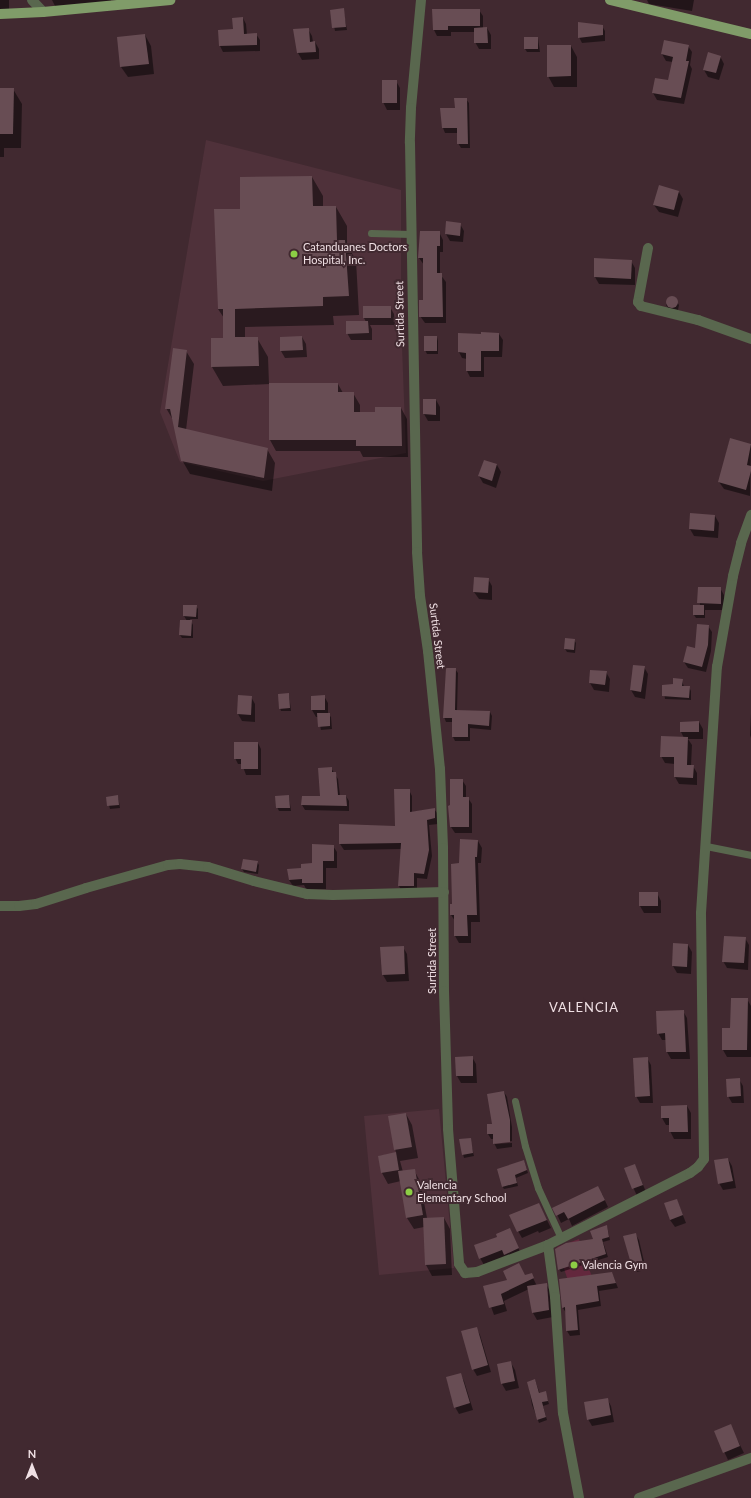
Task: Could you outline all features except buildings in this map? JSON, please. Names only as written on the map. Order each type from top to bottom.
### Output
[{"type":"main road","points":[[0,14],[43,12],[122,2],[170,0]]},
{"type":"main road","points":[[610,0],[751,34]]},
{"type":"street","points":[[32,0],[43,12]]},
{"type":"street","name":"Surtida Street","points":[[421,0],[411,108],[411,234],[417,552],[420,596],[428,651],[438,746],[444,892],[444,999],[448,1128],[459,1264],[465,1273],[477,1272],[548,1245]]},
{"type":"street","points":[[648,248],[638,302],[641,306],[698,320],[751,338]]},
{"type":"street","points":[[579,1498],[563,1413],[555,1297],[548,1245],[690,1173],[698,1168],[704,1159],[700,948],[701,913],[719,648],[736,560],[751,515]]},
{"type":"street","points":[[0,906],[36,904],[168,865],[180,864],[208,867],[254,881],[307,894],[346,895],[444,892]]},
{"type":"street","points":[[639,1498],[751,1458]]},
{"type":"lane","points":[[371,233],[411,234]]},
{"type":"lane","points":[[706,846],[751,855]]},
{"type":"lane","points":[[515,1101],[525,1146],[538,1188],[561,1238]]},
{"type":"shaded area","points":[[206,140],[401,190],[401,319],[406,453],[263,481],[180,462],[160,412]]},
{"type":"shaded area","name":"Valencia Elementary School","points":[[439,1109],[454,1268],[379,1275],[364,1116]]},
{"type":"shaded area","name":"Valencia Gym","points":[[579,1239],[593,1280],[570,1287],[557,1247]]},
{"type":"place","name":"Catanduanes Doctors Hospital, Inc.","points":[[294,254]]},
{"type":"place","name":"Valencia Elementary School","points":[[409,1192]]},
{"type":"place","name":"Valencia Gym","points":[[574,1265]]},
{"type":"district","name":"VALENCIA","points":[[584,1007]]}]
